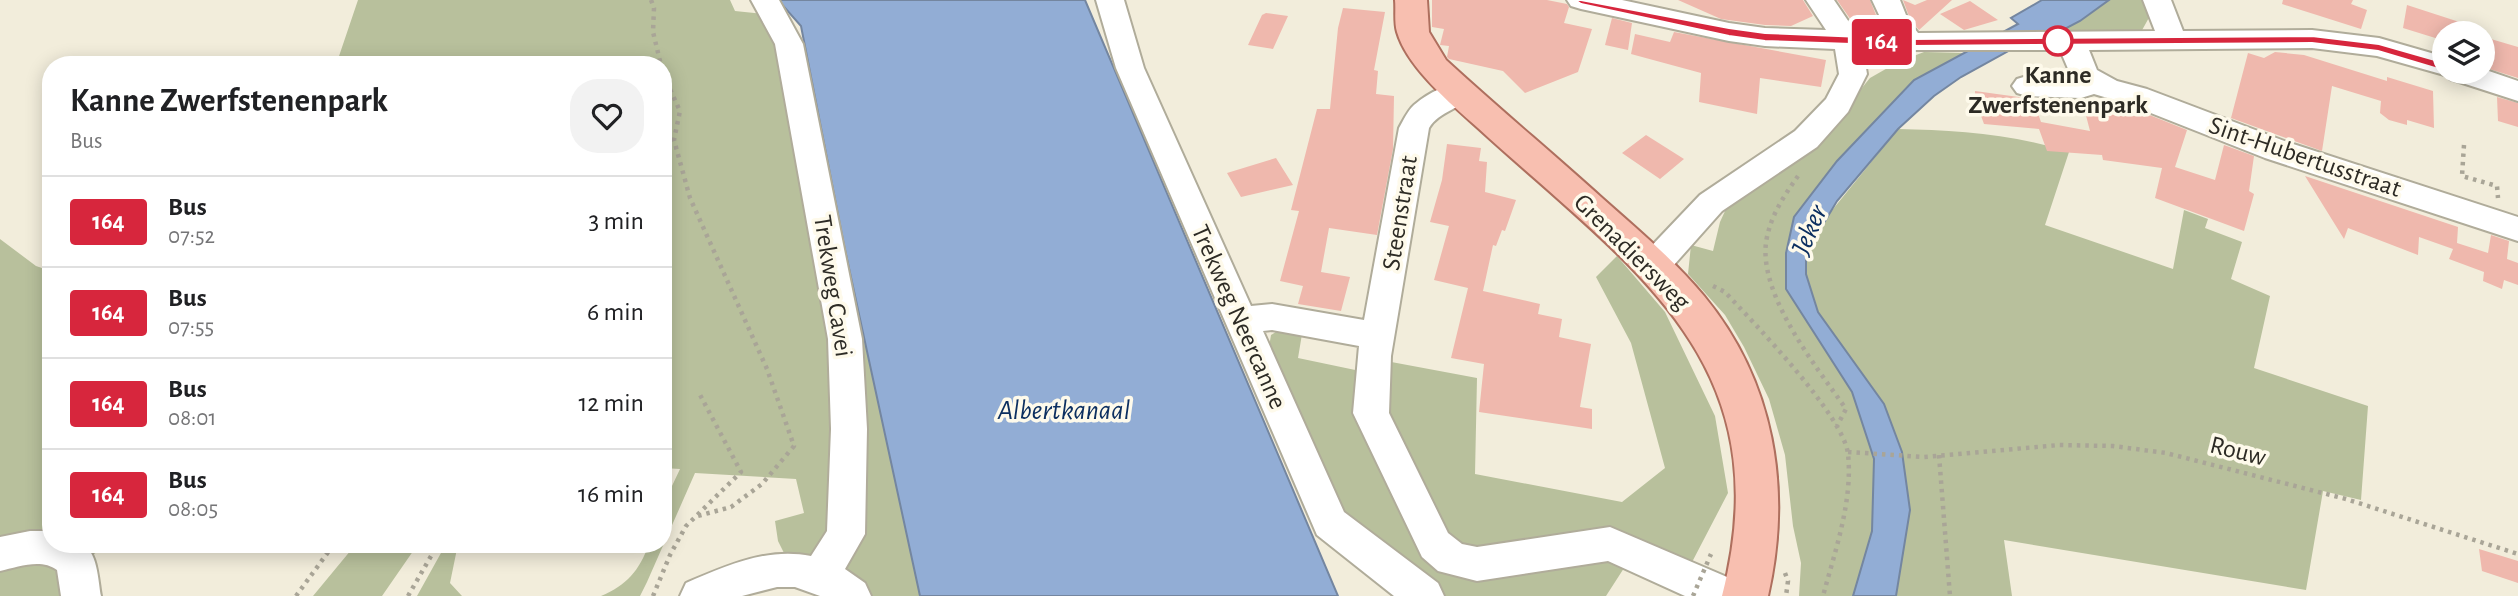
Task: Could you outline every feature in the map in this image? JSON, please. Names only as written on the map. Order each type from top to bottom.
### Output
[{"type":"main road","name":"Grenadiersweg","points":[[1411,0],[1413,33],[1434,68],[1653,265],[1693,310],[1716,344],[1738,392],[1754,449],[1760,506],[1760,588]]},
{"type":"street","name":"Trekweg Cavei","points":[[765,0],[789,44],[845,339],[849,429],[846,534],[836,585]]},
{"type":"street","points":[[1581,0],[1729,32],[1848,42],[2342,41],[2379,47],[2432,63]]},
{"type":"street","points":[[1653,265],[1711,203],[1806,139],[1838,105],[1853,74],[1848,42],[1820,0]]},
{"type":"street","points":[[1886,0],[1895,23],[1910,42]]},
{"type":"street","points":[[2157,0],[2172,40]]},
{"type":"street","points":[[2071,41],[2085,76],[2093,82]]},
{"type":"street","name":"Sint-Hubertusstraat","points":[[2027,86],[2081,88],[2093,82],[2137,96],[2276,150],[2508,226]]},
{"type":"street","points":[[2495,83],[2518,91]]},
{"type":"street","name":"Steenstraat","points":[[1459,92],[1423,113],[1414,128],[1376,346],[1371,413],[1436,545],[1452,559],[1477,564],[1610,544],[1760,588]]},
{"type":"street","points":[[1240,320],[1272,317],[1376,346]]},
{"type":"street","name":"Trekweg Neercanne","points":[[1240,320],[1330,523],[1424,596]]},
{"type":"street","points":[[0,554],[31,546],[42,547]]},
{"type":"street","points":[[66,553],[75,561],[81,596]]},
{"type":"street","points":[[700,596],[744,576],[789,569],[836,585]]},
{"type":"lane","name":"Trekweg Neercanne","points":[[1110,0],[1130,68],[1240,320]]},
{"type":"path","points":[[651,0],[654,8],[653,32],[659,56]]},
{"type":"path","points":[[672,92],[681,111],[674,140],[690,198],[767,369],[794,446],[762,484],[731,507],[694,517]]},
{"type":"path","points":[[1806,139],[1807,160],[1785,194],[1767,234],[1768,278],[1790,327],[1846,409],[1837,426]]},
{"type":"path","points":[[2464,145],[2462,176],[2497,186],[2508,226]]},
{"type":"path","points":[[1712,285],[1725,292],[1755,324],[1837,426],[1848,452],[1844,511],[1823,596]]},
{"type":"path","points":[[653,596],[661,572],[694,517],[731,487],[741,472],[698,391]]},
{"type":"path","name":"Rouw","points":[[1848,452],[1924,457],[2059,445],[2113,446],[2166,453],[2346,499],[2518,554]]},
{"type":"path","points":[[1939,455],[1950,596]]},
{"type":"path","points":[[296,596],[327,553]]},
{"type":"path","points":[[408,596],[433,553]]},
{"type":"path","points":[[1693,596],[1711,554]]},
{"type":"green space","points":[[358,0],[730,0],[735,11],[765,14],[770,20],[807,190],[833,329],[837,531],[815,559],[787,559],[778,541],[775,521],[804,513],[796,479],[695,473],[672,525],[672,486],[680,469],[672,469],[672,56],[339,56]]},
{"type":"green space","points":[[2109,0],[2145,0],[2151,14],[2141,32],[2059,32]]},
{"type":"green space","points":[[1924,52],[1965,53],[1914,80],[1837,161],[1794,217],[1786,289],[1852,392],[1874,459],[1872,531],[1853,596],[1799,596],[1801,563],[1793,526],[1785,455],[1769,399],[1725,315],[1688,274],[1691,245],[1713,251],[1720,222],[1731,198],[1830,127],[1870,78],[1898,62]]},
{"type":"green space","points":[[1898,129],[1984,134],[2069,152],[2045,225],[2173,269],[2184,210],[2208,219],[2205,228],[2242,242],[2231,279],[2270,296],[2254,368],[2368,406],[2361,500],[2323,491],[2306,590],[2004,540],[2012,596],[1896,596],[1910,510],[1847,354],[1818,312],[1806,274],[1806,253],[1825,219]]},
{"type":"green space","points":[[0,239],[42,268],[42,553],[96,553],[88,558],[69,596],[0,596]]},
{"type":"green space","points":[[844,245],[920,596],[867,596],[842,568]]},
{"type":"green space","points":[[1617,256],[1665,312],[1715,416],[1728,493],[1690,566],[1608,527],[1476,548],[1453,544],[1389,424],[1386,361],[1477,378],[1475,474],[1622,502],[1665,468],[1631,343],[1596,277]]},
{"type":"green space","points":[[1284,327],[1303,328],[1298,358],[1360,371],[1445,571],[1602,553],[1626,565],[1606,596],[1438,596],[1336,508],[1269,347],[1271,335]]},
{"type":"green space","points":[[349,553],[412,553],[382,596],[313,596]]},
{"type":"green space","points":[[441,553],[456,553],[450,583],[462,596],[417,596]]},
{"type":"green space","points":[[645,553],[660,553],[640,596],[601,596],[625,582]]},
{"type":"water","name":"Albertkanaal","points":[[778,0],[1085,0],[1338,596],[920,596],[844,245],[801,26]]},
{"type":"water","name":"Jeker","points":[[2042,0],[2109,0],[2080,21],[2059,32],[2041,33],[1961,77],[1934,96],[1898,129],[1837,201],[1806,253],[1806,274],[1818,312],[1884,404],[1902,452],[1910,510],[1896,596],[1853,596],[1872,531],[1874,459],[1852,392],[1786,289],[1786,253],[1794,217],[1837,161],[1914,80],[2018,24],[2011,18]]},
{"type":"building","points":[[1432,0],[1547,0],[1567,4],[1569,7],[1564,23],[1592,29],[1578,72],[1525,93],[1503,71],[1449,59],[1449,46],[1440,45],[1444,29],[1432,27]]},
{"type":"building","points":[[1678,0],[1803,0],[1813,16],[1791,26],[1765,25],[1721,19]]},
{"type":"building","points":[[1837,0],[1870,0],[1876,15],[1851,20]]},
{"type":"building","points":[[1903,0],[1915,5],[1927,0],[1952,0],[1919,30],[1910,19]]},
{"type":"building","points":[[2283,0],[2353,0],[2351,4],[2367,10],[2361,29],[2282,4]]},
{"type":"building","points":[[1970,1],[1998,20],[1964,30],[1940,14]]},
{"type":"building","points":[[2407,5],[2456,21],[2432,21],[2432,37],[2403,28]]},
{"type":"building","points":[[1343,8],[1385,12],[1374,70],[1378,71],[1376,94],[1394,96],[1393,149],[1377,235],[1329,228],[1321,272],[1350,277],[1341,311],[1298,304],[1303,286],[1280,281],[1299,211],[1291,210],[1317,109],[1330,109],[1338,28]]},
{"type":"building","points":[[1266,13],[1288,16],[1273,49],[1248,45],[1262,15]]},
{"type":"building","points":[[1612,18],[1632,23],[1628,50],[1605,45]]},
{"type":"building","points":[[1674,32],[1826,60],[1821,87],[1760,78],[1757,114],[1699,102],[1701,73],[1631,54],[1635,34],[1670,42]]},
{"type":"building","points":[[2495,40],[2518,47],[2518,78],[2495,71]]},
{"type":"building","points":[[2275,52],[2304,55],[2387,81],[2387,77],[2433,91],[2434,128],[2407,120],[2407,125],[2389,120],[2380,113],[2381,101],[2332,86],[2322,151],[2231,118],[2248,53],[2264,58]]},
{"type":"building","points":[[1975,91],[2033,99],[2041,122],[2090,131],[2082,100],[2127,106],[2187,130],[2175,167],[2215,180],[2224,145],[2254,156],[2249,191],[2254,194],[2244,231],[2155,198],[2162,168],[2103,160],[2102,155],[2047,151],[2039,129],[1984,124],[1980,113],[1976,112]]},
{"type":"building","points":[[2497,97],[2518,103],[2518,127],[2498,121]]},
{"type":"building","points":[[1646,135],[1684,159],[1660,179],[1622,153]]},
{"type":"building","points":[[1447,144],[1481,148],[1479,161],[1487,162],[1485,192],[1516,200],[1505,231],[1502,230],[1496,246],[1493,245],[1483,291],[1540,304],[1538,314],[1562,319],[1559,337],[1591,344],[1580,407],[1592,409],[1592,429],[1479,412],[1484,364],[1451,358],[1468,288],[1434,280],[1449,226],[1430,222],[1442,180]]},
{"type":"building","points":[[1276,158],[1293,185],[1241,197],[1227,173]]},
{"type":"building","points":[[2305,176],[2458,227],[2457,243],[2488,253],[2491,235],[2509,241],[2507,259],[2518,263],[2518,285],[2504,280],[2502,289],[2483,281],[2484,272],[2449,259],[2453,249],[2419,237],[2418,255],[2348,228],[2344,239]]},
{"type":"building","points":[[2479,549],[2518,561],[2518,583],[2482,571]]},
{"type":"bus line","name":"164","points":[[1581,0],[1729,32],[1765,37],[1848,42],[2312,39],[2379,47],[2432,63]]},
{"type":"place","name":"Kanne Zwerfstenenpark","points":[[2058,41]]}]
